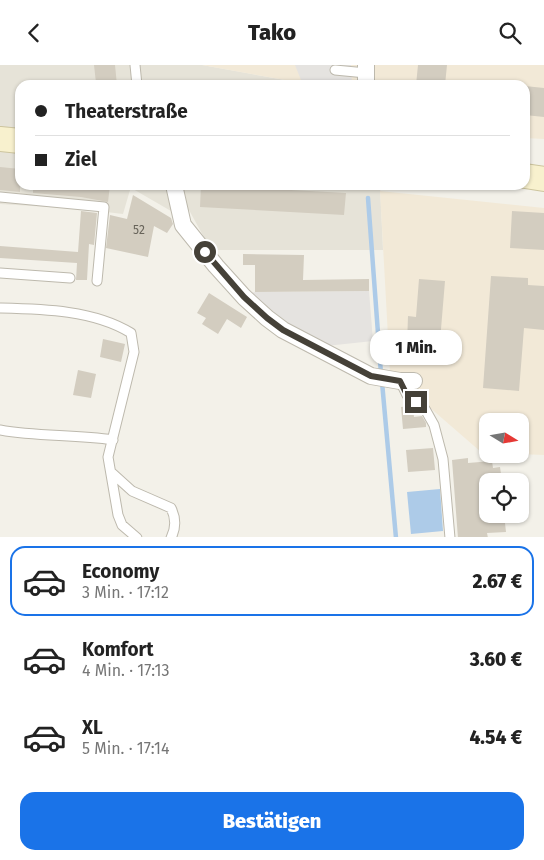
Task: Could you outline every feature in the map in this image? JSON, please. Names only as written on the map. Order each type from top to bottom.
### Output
[{"type":"main road","points":[[0,139],[15,140]]},
{"type":"main road","points":[[530,177],[544,179]]},
{"type":"street","points":[[175,190],[183,225],[216,266],[244,297],[267,318],[283,330],[371,376],[402,380]]},
{"type":"lane","points":[[135,65],[136,80]]},
{"type":"lane","points":[[335,70],[366,74]]},
{"type":"lane","points":[[0,197],[104,207],[98,281]]},
{"type":"lane","points":[[0,273],[70,278]]},
{"type":"lane","points":[[0,307],[57,310],[117,324],[131,333],[134,352],[108,457],[118,515],[122,525],[137,537]]},
{"type":"lane","points":[[402,380],[407,395],[425,409],[434,425],[443,459],[450,537]]},
{"type":"lane","points":[[0,430],[112,440]]},
{"type":"lane","points":[[111,471],[132,491],[171,508],[175,522],[171,537]]},
{"type":"shaded area","points":[[0,65],[202,65],[285,80],[15,80],[15,190],[130,190],[123,214],[81,209],[0,204]]},
{"type":"shaded area","points":[[202,65],[544,65],[544,139],[530,138],[530,80],[285,80]]},
{"type":"shaded area","points":[[295,65],[351,65],[352,80],[301,80]]},
{"type":"shaded area","points":[[135,190],[380,190],[383,250],[211,250],[189,210],[171,211]]},
{"type":"shaded area","points":[[380,191],[544,208],[544,455],[529,454],[529,413],[479,413],[479,450],[390,373]]},
{"type":"shaded area","points":[[369,291],[373,341],[326,346],[283,323],[247,294],[255,292]]},
{"type":"water","points":[[440,489],[443,531],[411,534],[407,492]]},
{"type":"building","points":[[94,65],[115,65],[116,80],[96,80]]},
{"type":"building","points":[[418,65],[447,65],[446,80],[416,80]]},
{"type":"building","points":[[530,87],[544,88],[544,117],[530,116]]},
{"type":"building","points":[[0,167],[15,168],[15,190],[20,190],[20,192],[0,190]]},
{"type":"building","points":[[33,190],[109,190],[108,202],[81,197],[33,193]]},
{"type":"building","points":[[201,190],[292,190],[346,193],[344,215],[200,207]]},
{"type":"building","points":[[133,195],[171,218],[173,224],[167,233],[154,226],[148,257],[106,248],[110,215],[127,219]]},
{"type":"building","points":[[81,211],[97,213],[94,245],[89,244],[87,280],[76,280],[77,263],[0,258],[0,246],[78,252]]},
{"type":"building","points":[[512,211],[544,213],[544,250],[510,248]]},
{"type":"building","points":[[243,254],[304,255],[303,280],[369,279],[369,291],[255,292],[255,265],[243,265]]},
{"type":"building","points":[[491,276],[528,278],[528,285],[544,286],[544,330],[524,328],[519,391],[483,388]]},
{"type":"building","points":[[419,279],[445,281],[438,365],[413,363],[414,345],[407,345],[408,316],[416,317]]},
{"type":"building","points":[[209,293],[247,317],[241,328],[227,319],[218,334],[202,324],[206,318],[197,313]]},
{"type":"building","points":[[103,339],[125,344],[121,362],[100,357]]},
{"type":"building","points":[[78,370],[96,374],[91,398],[73,395]]},
{"type":"building","points":[[411,406],[414,417],[422,416],[426,427],[403,429],[401,407]]},
{"type":"building","points":[[433,448],[435,470],[408,472],[406,450]]},
{"type":"building","points":[[468,458],[468,463],[492,463],[493,468],[500,467],[501,473],[479,473],[479,523],[505,523],[506,532],[487,533],[488,537],[458,537],[452,460]]},
{"type":"waterway","points":[[368,198],[381,374]]},
{"type":"waterway","points":[[382,382],[396,537]]},
{"type":"route","points":[[205,252],[244,297],[283,330],[371,376],[400,381],[407,395],[416,402]]}]
